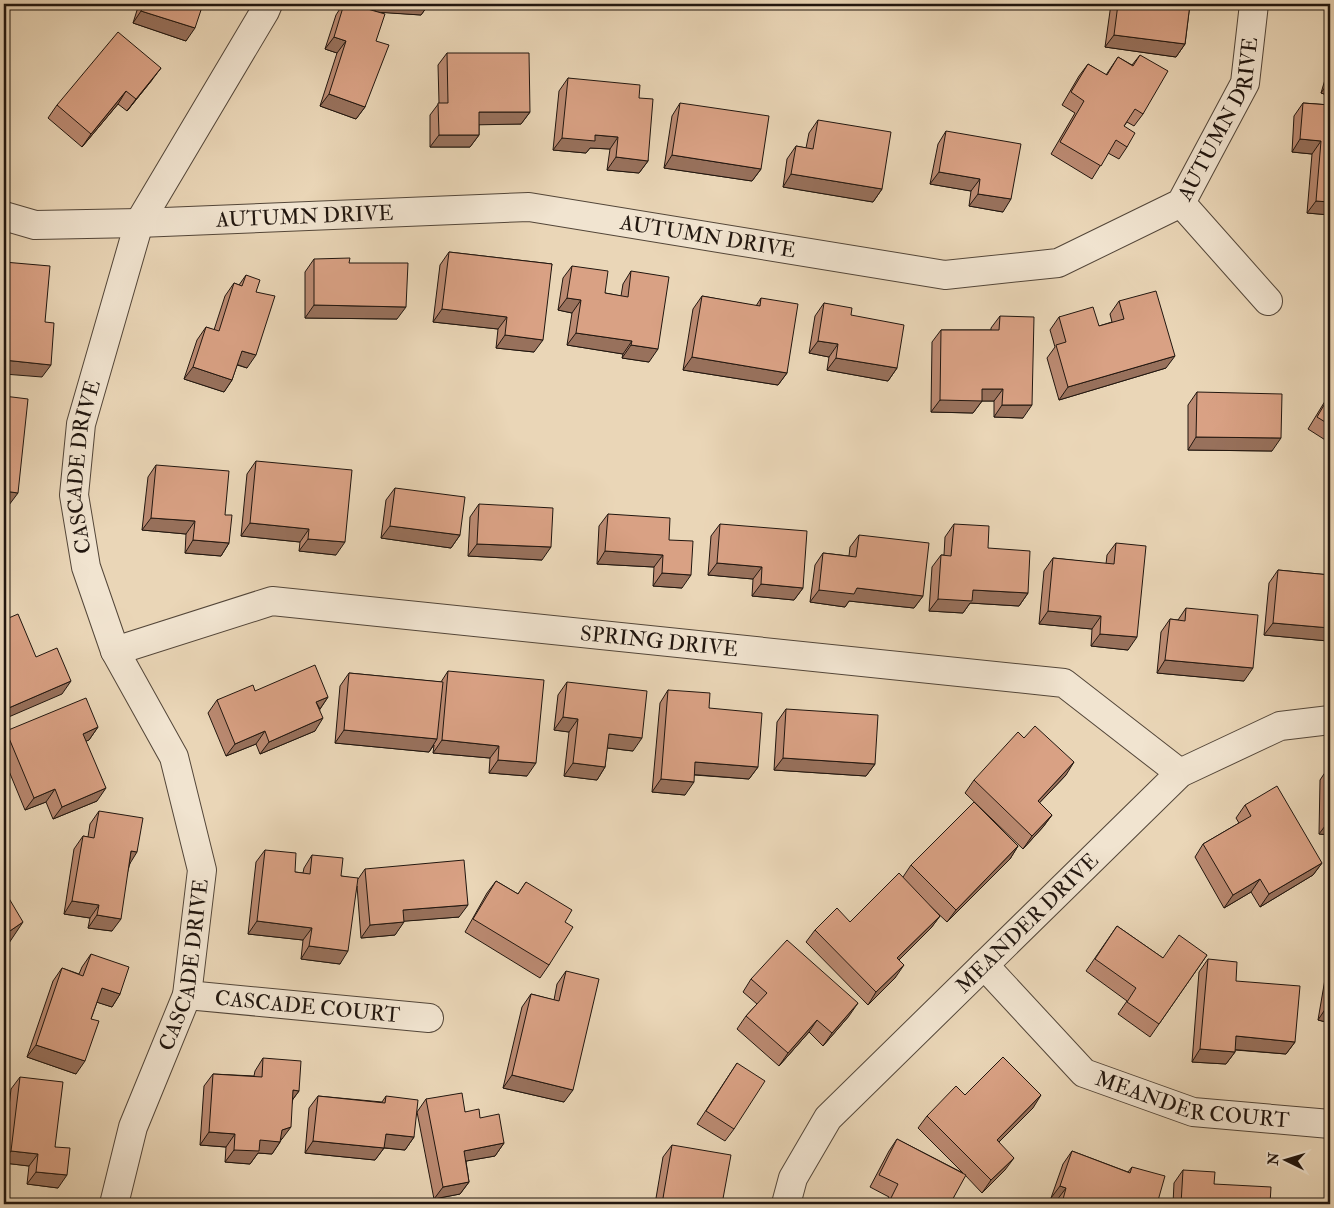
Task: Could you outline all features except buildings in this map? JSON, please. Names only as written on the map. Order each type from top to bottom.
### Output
[{"type":"street","name":"CASCADE DRIVE","points":[[114,1204],[133,1127],[187,995],[202,870],[174,756],[115,651],[86,567],[74,495],[81,424],[139,223],[268,4]]},
{"type":"street","name":"AUTUMN DRIVE","points":[[4,216],[36,225],[139,223],[530,206],[945,275],[1058,263],[1181,203],[1245,83],[1254,4]]},
{"type":"street","points":[[1181,203],[1268,301]]},
{"type":"street","name":"SPRING DRIVE","points":[[115,651],[272,600],[1064,683],[1180,773]]},
{"type":"street","name":"MEANDER DRIVE","points":[[786,1204],[793,1178],[828,1118],[1180,773],[1280,726],[1330,720]]},
{"type":"street","name":"MEANDER COURT","points":[[984,965],[1084,1073],[1193,1112],[1330,1124]]},
{"type":"street","name":"CASCADE COURT","points":[[187,995],[429,1018]]}]
